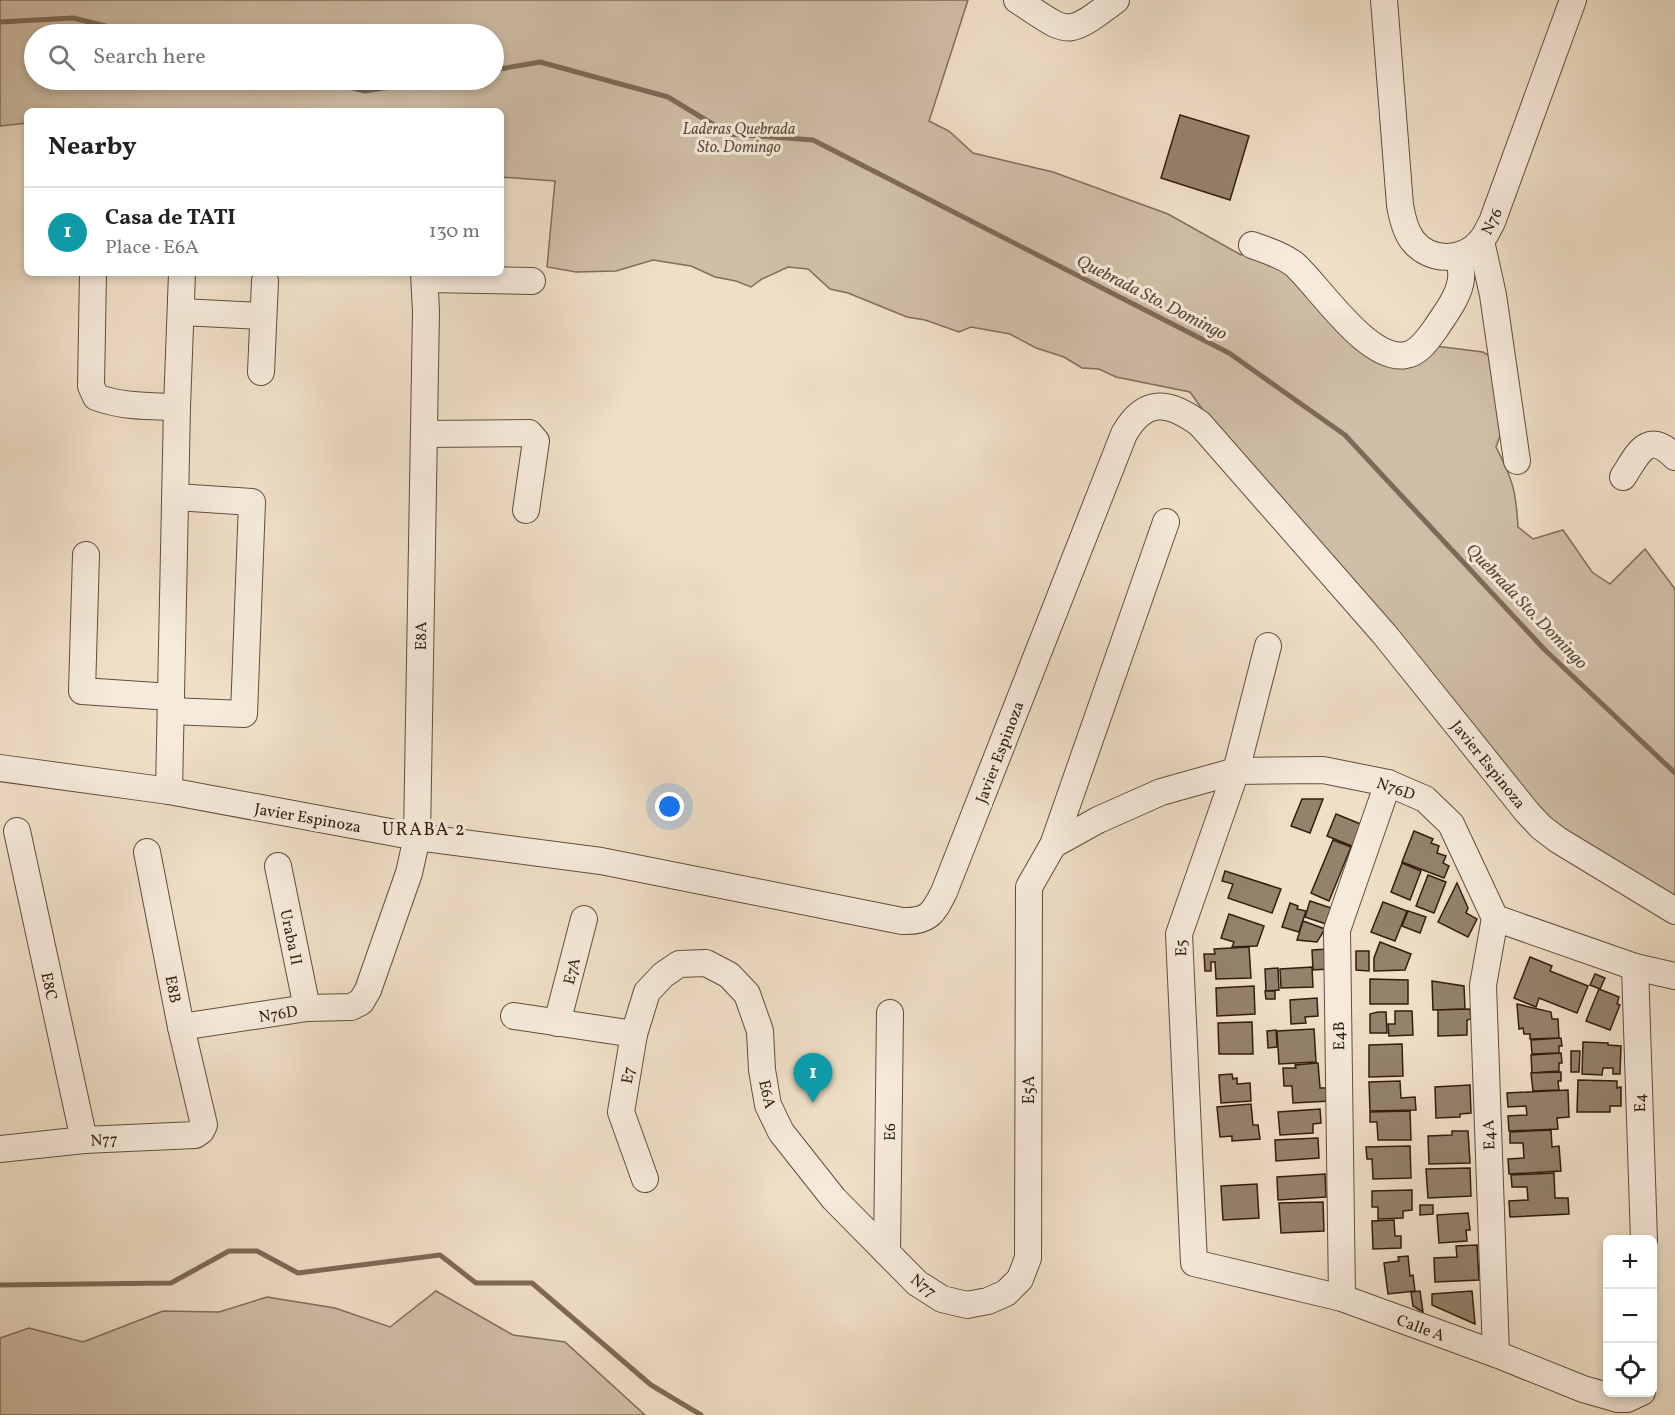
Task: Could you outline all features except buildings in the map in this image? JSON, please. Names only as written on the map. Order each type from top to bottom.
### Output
[{"type":"street","points":[[1017,0],[1059,27],[1071,28],[1088,21],[1116,0]]},
{"type":"street","points":[[1252,245],[1286,259],[1364,338],[1394,355],[1405,356],[1416,351],[1428,340],[1451,305],[1461,280],[1460,256],[1440,257],[1430,254],[1412,240],[1403,222],[1384,0]]},
{"type":"street","name":"N76","points":[[1460,256],[1481,241],[1497,210],[1573,0]]},
{"type":"street","points":[[1481,241],[1494,306],[1518,461]]},
{"type":"street","points":[[93,276],[91,386],[96,397],[108,402],[134,406],[177,407]]},
{"type":"street","points":[[169,792],[182,276]]},
{"type":"street","points":[[424,276],[532,281]]},
{"type":"street","name":"E8A","points":[[368,990],[409,873],[417,837],[424,434],[424,276]]},
{"type":"street","points":[[261,372],[266,281]]},
{"type":"street","points":[[181,312],[263,316]]},
{"type":"street","name":"Javier Espinoza","points":[[0,768],[169,792],[417,837],[601,861],[902,921],[924,919],[936,907],[944,892],[1124,434],[1131,421],[1141,412],[1155,406],[1178,410],[1200,424],[1385,635],[1527,812],[1541,826],[1558,840],[1675,911]]},
{"type":"street","points":[[424,434],[529,433],[536,441],[526,510]]},
{"type":"street","points":[[1623,477],[1642,447],[1657,445],[1664,447],[1675,457]]},
{"type":"street","points":[[86,555],[82,691],[244,714],[252,502],[176,497]]},
{"type":"street","name":"E5A","points":[[967,1305],[988,1301],[1006,1293],[1020,1279],[1028,1258],[1029,887],[1053,845],[1166,522]]},
{"type":"street","name":"E5","points":[[1194,1263],[1179,934],[1236,771],[1268,646]]},
{"type":"street","name":"N76D","points":[[1053,845],[1098,820],[1161,792],[1236,771],[1323,770],[1388,783],[1425,799],[1451,824],[1495,918]]},
{"type":"street","name":"E4B","points":[[1342,1298],[1337,930],[1388,783]]},
{"type":"street","name":"E8C","points":[[17,831],[84,1140]]},
{"type":"street","name":"E8B","points":[[147,852],[181,1028],[204,1125]]},
{"type":"street","name":"Uraba II","points":[[278,866],[307,1008]]},
{"type":"street","name":"E7A","points":[[557,1023],[584,918]]},
{"type":"street","points":[[1495,918],[1635,967],[1675,976]]},
{"type":"street","name":"E4A","points":[[1495,918],[1483,985],[1496,1354]]},
{"type":"street","name":"E6A","points":[[663,975],[679,964],[706,963],[729,975],[747,994],[760,1031],[762,1070],[768,1105],[781,1132],[834,1199],[887,1252]]},
{"type":"street","name":"E4","points":[[1635,967],[1644,1235]]},
{"type":"street","name":"E7","points":[[645,1179],[621,1112],[634,1034],[647,992],[663,975]]},
{"type":"street","name":"N76D","points":[[181,1028],[307,1008],[351,1007],[361,1002],[368,990]]},
{"type":"street","name":"E6","points":[[887,1252],[890,1013]]},
{"type":"street","points":[[514,1016],[634,1034]]},
{"type":"street","name":"N77","points":[[0,1149],[84,1140],[195,1135],[204,1125]]},
{"type":"street","name":"N77","points":[[887,1252],[917,1283],[942,1299],[967,1305]]},
{"type":"street","name":"Calle A","points":[[1194,1263],[1342,1298],[1603,1395]]},
{"type":"street","name":"Calle A","points":[[1611,1397],[1618,1399],[1631,1397]]},
{"type":"green space","name":"Laderas Quebrada Sto. Domingo","points":[[0,0],[968,0],[929,121],[949,131],[973,153],[1053,172],[1168,214],[1241,255],[1277,244],[1393,357],[1427,345],[1483,352],[1499,362],[1507,416],[1496,447],[1513,486],[1518,527],[1533,539],[1563,530],[1592,572],[1610,584],[1645,549],[1675,589],[1675,897],[1551,822],[1205,413],[1190,392],[1116,377],[1099,369],[1082,368],[1064,357],[1036,348],[1010,334],[971,327],[959,332],[925,320],[907,317],[848,293],[830,289],[808,269],[788,267],[762,279],[751,287],[715,277],[691,266],[653,260],[616,271],[576,272],[547,267],[555,181],[504,177],[504,108],[24,108],[24,123],[0,126]]},
{"type":"green space","points":[[436,1291],[513,1335],[565,1342],[645,1415],[0,1415],[0,1338],[29,1328],[83,1342],[163,1311],[219,1312],[267,1297],[335,1308],[390,1327]]},
{"type":"waterway","name":"Quebrada Sto. Domingo","points":[[0,22],[73,18],[97,24]]},
{"type":"waterway","name":"Quebrada Sto. Domingo","points":[[504,68],[540,62],[668,97],[729,134],[813,140],[1229,353],[1345,435],[1544,649],[1675,773]]},
{"type":"waterway","name":"Quebrada Sto. Domingo","points":[[361,90],[371,90]]},
{"type":"waterway","points":[[0,1285],[171,1283],[229,1251],[257,1251],[298,1273],[440,1255],[476,1283],[532,1283],[651,1385],[701,1415]]},
{"type":"place","name":"Casa de TATI","points":[[813,1103]]},
{"type":"district","name":"URABA 2","points":[[424,829]]}]
